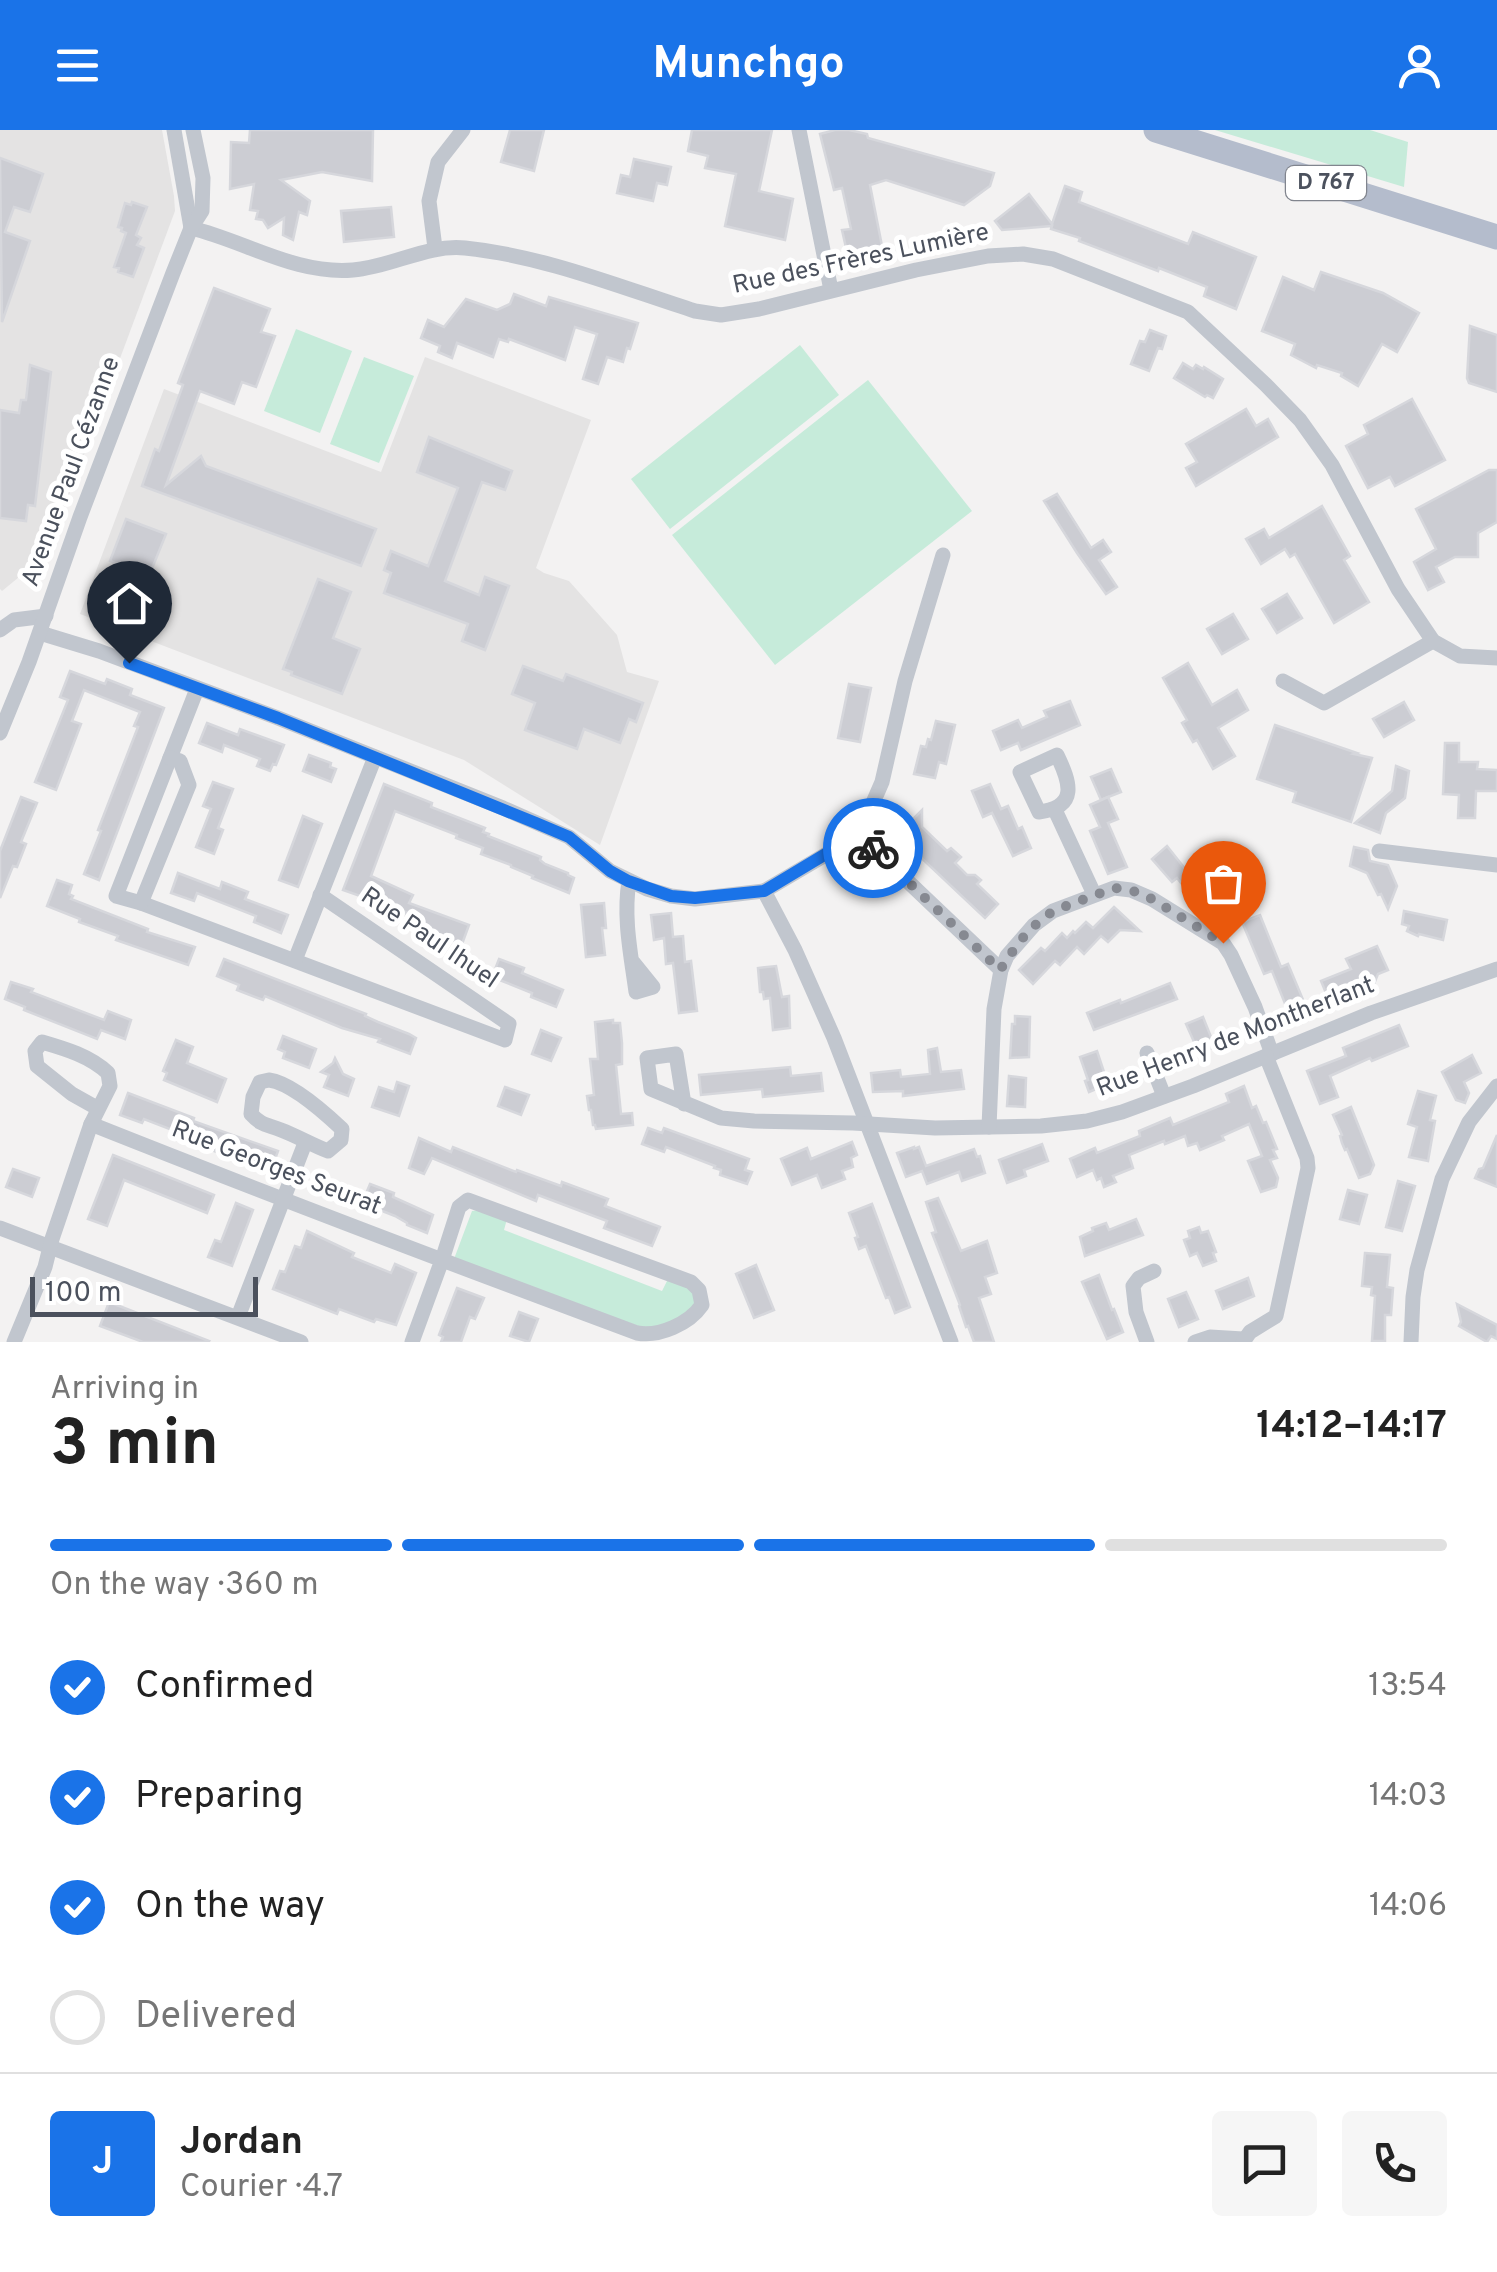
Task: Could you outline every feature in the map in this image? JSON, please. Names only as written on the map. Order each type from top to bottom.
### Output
[{"type":"main road","name":"D 767","points":[[1156,130],[1497,237]]},
{"type":"street","points":[[174,130],[191,228]]},
{"type":"street","name":"Avenue Paul Cézanne","points":[[0,733],[191,228],[202,211],[202,178],[193,130]]},
{"type":"street","points":[[436,248],[429,201],[438,162],[463,130]]},
{"type":"street","points":[[799,130],[831,290]]},
{"type":"street","name":"Rue des Frères Lumière","points":[[191,228],[291,264],[320,270],[371,267],[436,248],[507,252],[694,311],[722,315],[988,256],[1023,254],[1053,259],[1188,312],[1266,385],[1300,420],[1334,470],[1398,589],[1433,640]]},
{"type":"street","points":[[40,633],[99,651],[451,786],[569,837],[628,881],[659,893],[695,898],[764,891],[859,834],[882,782],[905,682],[943,555]]},
{"type":"street","points":[[0,630],[14,620],[46,616]]},
{"type":"street","points":[[1284,681],[1324,703],[1433,640],[1460,656],[1497,658]]},
{"type":"street","points":[[170,758],[180,761],[188,786],[140,902],[116,896],[196,689]]},
{"type":"street","name":"Rue Paul Ihuel","points":[[295,960],[375,757]]},
{"type":"street","points":[[1054,810],[1094,894]]},
{"type":"street","points":[[859,834],[1000,970]]},
{"type":"street","points":[[1379,852],[1497,866]]},
{"type":"street","points":[[628,881],[625,904],[632,961]]},
{"type":"street","points":[[990,1127],[994,1009],[1000,970],[1034,926],[1053,911],[1114,888],[1131,890],[1223,943],[1255,1007],[1308,1168],[1276,1316],[1243,1340],[1210,1336],[1195,1342]]},
{"type":"street","points":[[764,891],[803,968],[868,1124],[951,1342]]},
{"type":"street","name":"Rue Paul Ihuel","points":[[140,902],[505,1040],[509,1024],[320,895]]},
{"type":"street","name":"Rue Henry de Montherlant","points":[[684,1104],[721,1118],[754,1122],[935,1128],[1087,1121],[1164,1096],[1371,1013],[1497,969]]},
{"type":"street","points":[[14,1342],[45,1267],[94,1116],[110,1086],[108,1073],[99,1064],[69,1049],[42,1042],[35,1051],[37,1066],[94,1116]]},
{"type":"street","points":[[1147,1053],[1164,1096]]},
{"type":"street","points":[[278,1081],[324,1111],[342,1129],[340,1140],[328,1152],[305,1143],[282,1130],[262,1125],[251,1114],[252,1097],[260,1082],[278,1081]]},
{"type":"street","points":[[1412,1342],[1417,1270],[1442,1179],[1469,1122],[1497,1086]]},
{"type":"street","name":"Rue Georges Seurat","points":[[94,1116],[282,1200],[442,1260]]},
{"type":"street","points":[[238,1317],[305,1143]]},
{"type":"street","points":[[412,1342],[459,1207],[468,1200],[691,1282],[699,1290],[702,1305],[694,1317],[650,1336],[442,1260]]},
{"type":"street","points":[[0,1228],[238,1317],[270,1337],[301,1342]]},
{"type":"street","points":[[1147,1342],[1136,1312],[1133,1286],[1139,1278],[1154,1271]]},
{"type":"shaded area","points":[[0,130],[162,130],[175,211],[47,554],[2,591],[0,589]]},
{"type":"shaded area","points":[[425,357],[591,420],[536,568],[569,581],[617,635],[627,672],[659,681],[600,845],[464,760],[80,614],[164,389],[381,472]]},
{"type":"green space","points":[[1215,130],[1370,130],[1408,142],[1404,187]]},
{"type":"green space","points":[[296,329],[352,351],[320,433],[264,411]]},
{"type":"green space","points":[[800,345],[839,395],[670,529],[631,479]]},
{"type":"green space","points":[[364,357],[414,376],[379,463],[330,444]]},
{"type":"green space","points":[[868,380],[972,511],[775,665],[672,535]]},
{"type":"green space","points":[[472,1211],[507,1219],[504,1230],[662,1291],[668,1279],[691,1289],[696,1301],[691,1312],[652,1331],[454,1259]]},
{"type":"building","points":[[250,130],[373,130],[372,181],[322,172],[281,180],[310,201],[307,215],[299,212],[293,240],[283,235],[284,218],[268,228],[263,220],[256,219],[258,211],[250,210],[254,184],[230,189],[231,142],[249,143]]},
{"type":"building","points":[[510,130],[544,130],[534,171],[501,162]]},
{"type":"building","points":[[692,130],[772,130],[759,191],[793,199],[785,240],[725,226],[736,174],[705,168],[708,156],[688,151]]},
{"type":"building","points":[[835,130],[867,134],[868,138],[994,173],[990,186],[964,205],[886,180],[870,185],[882,246],[847,252],[842,230],[851,229],[842,188],[834,190],[820,134]]},
{"type":"building","points":[[0,158],[43,174],[30,212],[14,207],[5,232],[30,241],[2,322]]},
{"type":"building","points":[[634,159],[671,167],[667,185],[657,183],[653,201],[617,193],[621,175],[630,177]]},
{"type":"building","points":[[1065,186],[1082,192],[1079,202],[1188,244],[1193,232],[1256,257],[1236,309],[1204,296],[1207,287],[1079,241],[1080,238],[1051,229],[1052,226],[1002,230],[995,221],[1029,194],[1052,224]]},
{"type":"building","points":[[125,203],[147,207],[136,235],[141,238],[137,245],[144,248],[133,277],[114,267],[126,233],[118,227]]},
{"type":"building","points":[[391,207],[394,237],[344,242],[341,211]]},
{"type":"building","points":[[1321,272],[1383,293],[1419,313],[1397,352],[1382,344],[1358,386],[1342,373],[1317,365],[1316,368],[1291,355],[1295,344],[1262,331],[1283,277],[1314,290]]},
{"type":"building","points":[[214,288],[270,309],[261,332],[275,336],[256,387],[242,382],[234,404],[200,391],[166,485],[201,456],[206,466],[376,529],[361,566],[142,486],[183,385],[178,383]]},
{"type":"building","points":[[514,294],[546,306],[549,297],[638,323],[623,362],[607,357],[598,384],[583,379],[597,334],[575,327],[565,360],[509,339],[499,339],[493,357],[457,343],[452,358],[438,352],[440,346],[421,338],[428,320],[444,327],[466,299],[497,310],[510,304]]},
{"type":"building","points":[[1470,326],[1497,335],[1497,392],[1469,383]]},
{"type":"building","points":[[1150,330],[1166,336],[1149,371],[1131,364],[1140,341],[1145,342]]},
{"type":"building","points":[[1183,363],[1193,369],[1196,365],[1204,367],[1223,379],[1213,398],[1174,378]]},
{"type":"building","points":[[30,365],[51,372],[35,506],[28,505],[26,521],[0,518],[0,410],[19,413],[21,400],[26,400]]},
{"type":"building","points":[[1412,399],[1445,460],[1395,486],[1390,477],[1368,488],[1346,446],[1368,434],[1364,425]]},
{"type":"building","points":[[1246,409],[1256,426],[1268,419],[1278,437],[1196,486],[1186,468],[1197,462],[1186,444]]},
{"type":"building","points":[[429,437],[512,471],[505,490],[482,482],[445,581],[479,595],[485,577],[509,586],[485,650],[462,641],[468,624],[384,593],[391,573],[384,570],[391,551],[428,566],[458,488],[417,472]]},
{"type":"building","points":[[1489,470],[1497,470],[1497,522],[1478,533],[1478,557],[1455,557],[1436,567],[1444,582],[1428,590],[1414,562],[1436,549],[1416,509]]},
{"type":"building","points":[[1057,494],[1091,548],[1103,540],[1111,552],[1099,560],[1117,587],[1106,594],[1044,501]]},
{"type":"building","points":[[1322,506],[1350,556],[1344,560],[1369,602],[1334,623],[1295,554],[1290,557],[1285,549],[1261,564],[1246,539],[1264,529],[1269,538]]},
{"type":"building","points":[[126,519],[166,534],[149,576],[110,561]]},
{"type":"building","points":[[318,579],[351,592],[333,638],[360,649],[342,694],[283,669]]},
{"type":"building","points":[[1287,594],[1302,618],[1277,633],[1262,609]]},
{"type":"building","points":[[1233,614],[1248,639],[1222,654],[1207,629]]},
{"type":"building","points":[[1188,663],[1212,705],[1237,690],[1248,710],[1218,728],[1235,756],[1213,769],[1182,723],[1187,720],[1163,678]]},
{"type":"building","points":[[523,666],[563,681],[566,674],[643,703],[636,722],[629,719],[620,743],[584,729],[577,749],[525,730],[535,703],[512,694]]},
{"type":"building","points":[[70,671],[105,684],[107,679],[132,689],[130,695],[164,708],[99,880],[84,874],[138,727],[134,726],[140,712],[84,690],[72,721],[81,724],[56,790],[35,782],[68,700],[60,697]]},
{"type":"building","points":[[849,684],[871,688],[860,742],[838,738]]},
{"type":"building","points":[[1070,701],[1080,725],[1021,750],[1018,743],[1001,750],[993,731],[1018,720],[1022,728],[1047,717],[1044,711]]},
{"type":"building","points":[[1404,702],[1414,720],[1384,737],[1373,719]]},
{"type":"building","points":[[936,721],[955,725],[946,764],[939,762],[935,778],[914,774],[921,746],[926,747],[928,739],[931,740]]},
{"type":"building","points":[[207,723],[238,735],[240,729],[284,745],[276,765],[270,771],[257,766],[260,759],[224,745],[222,752],[199,743]]},
{"type":"building","points":[[1275,725],[1372,758],[1351,822],[1293,802],[1296,792],[1257,779]]},
{"type":"building","points":[[1445,743],[1459,743],[1459,762],[1478,762],[1477,769],[1497,770],[1497,791],[1476,791],[1475,818],[1458,818],[1459,795],[1443,794]]},
{"type":"building","points":[[309,755],[331,763],[330,767],[336,769],[331,782],[303,771]]},
{"type":"building","points":[[1396,766],[1409,771],[1405,798],[1386,813],[1380,833],[1355,823],[1392,791]]},
{"type":"building","points":[[1111,769],[1121,792],[1101,800],[1091,777]]},
{"type":"building","points":[[213,782],[233,789],[218,828],[223,830],[214,854],[196,847],[211,809],[203,806]]},
{"type":"building","points":[[384,784],[485,828],[483,832],[488,836],[541,857],[545,864],[574,878],[569,893],[481,854],[483,848],[456,838],[457,835],[395,811],[371,876],[413,895],[409,903],[469,925],[462,944],[403,921],[406,912],[343,890]]},
{"type":"building","points":[[990,784],[1001,809],[1008,806],[1031,848],[1013,856],[992,813],[983,817],[972,791]]},
{"type":"building","points":[[21,797],[37,803],[21,842],[26,844],[0,898],[0,851]]},
{"type":"building","points":[[1108,797],[1118,819],[1108,823],[1127,867],[1108,874],[1090,831],[1100,827],[1090,805]]},
{"type":"building","points":[[922,810],[922,827],[947,851],[951,848],[961,857],[955,863],[967,875],[981,880],[977,884],[998,904],[985,918],[897,835]]},
{"type":"building","points":[[303,816],[322,824],[298,887],[279,880]]},
{"type":"building","points":[[1167,846],[1186,870],[1193,864],[1210,885],[1194,899],[1177,878],[1172,882],[1152,859]]},
{"type":"building","points":[[1354,847],[1368,850],[1370,861],[1388,865],[1397,886],[1388,909],[1367,873],[1350,866]]},
{"type":"building","points":[[178,873],[220,889],[222,882],[248,892],[245,899],[288,915],[281,933],[254,922],[256,916],[197,893],[194,901],[171,893]]},
{"type":"building","points":[[57,880],[72,885],[71,899],[148,929],[147,932],[195,947],[188,965],[116,940],[118,936],[47,906]]},
{"type":"building","points":[[604,903],[605,955],[586,957],[581,905]]},
{"type":"building","points":[[1114,907],[1140,931],[1120,930],[1108,942],[1101,936],[1084,954],[1077,947],[1060,965],[1055,961],[1033,984],[1019,970],[1062,933],[1067,938],[1086,922],[1093,928]]},
{"type":"building","points":[[1404,911],[1447,920],[1443,940],[1407,931],[1409,926],[1402,924]]},
{"type":"building","points":[[671,913],[673,937],[683,936],[685,962],[691,961],[697,1011],[679,1013],[673,963],[666,964],[664,938],[654,940],[651,915]]},
{"type":"building","points":[[1260,915],[1281,967],[1288,964],[1309,1014],[1292,1021],[1272,971],[1264,974],[1242,922]]},
{"type":"building","points":[[1377,946],[1388,970],[1378,974],[1374,984],[1328,998],[1321,981],[1351,969],[1346,959]]},
{"type":"building","points":[[224,959],[409,1034],[416,1038],[410,1054],[265,996],[263,1000],[237,990],[239,985],[217,976]]},
{"type":"building","points":[[499,959],[563,990],[556,1007],[492,977]]},
{"type":"building","points":[[776,966],[782,997],[789,996],[790,1028],[773,1030],[770,998],[764,999],[760,992],[758,968]]},
{"type":"building","points":[[11,982],[104,1020],[108,1011],[131,1020],[125,1039],[101,1030],[97,1039],[24,1010],[25,1007],[5,999]]},
{"type":"building","points":[[1170,983],[1177,999],[1094,1030],[1087,1013]]},
{"type":"building","points":[[1015,1016],[1030,1017],[1029,1057],[1010,1058]]},
{"type":"building","points":[[1203,1017],[1215,1047],[1199,1053],[1186,1024]]},
{"type":"building","points":[[595,1022],[620,1023],[622,1043],[622,1064],[616,1065],[621,1114],[632,1113],[633,1125],[596,1129],[587,1096],[594,1095],[590,1059],[598,1059]]},
{"type":"building","points":[[1399,1025],[1408,1046],[1330,1076],[1338,1097],[1320,1104],[1307,1071],[1346,1056],[1343,1048]]},
{"type":"building","points":[[541,1030],[561,1038],[551,1061],[532,1054]]},
{"type":"building","points":[[283,1036],[316,1049],[309,1068],[283,1058],[285,1052],[278,1049]]},
{"type":"building","points":[[176,1040],[193,1047],[187,1063],[226,1079],[217,1102],[164,1080],[167,1073],[163,1071]]},
{"type":"building","points":[[937,1048],[941,1072],[961,1070],[964,1089],[903,1096],[903,1091],[873,1092],[871,1073],[900,1070],[901,1077],[930,1074],[928,1050]]},
{"type":"building","points":[[1097,1051],[1108,1084],[1089,1092],[1080,1057]]},
{"type":"building","points":[[1472,1055],[1481,1073],[1464,1082],[1469,1093],[1465,1103],[1456,1100],[1442,1072]]},
{"type":"building","points":[[335,1058],[343,1074],[354,1079],[348,1096],[324,1087],[329,1075],[321,1072]]},
{"type":"building","points":[[790,1067],[791,1076],[821,1073],[823,1091],[763,1097],[762,1089],[701,1095],[699,1075]]},
{"type":"building","points":[[1009,1076],[1026,1078],[1025,1107],[1007,1106]]},
{"type":"building","points":[[397,1082],[409,1086],[399,1116],[372,1107],[379,1087],[394,1092]]},
{"type":"building","points":[[1244,1086],[1252,1108],[1256,1106],[1263,1123],[1266,1122],[1277,1149],[1273,1150],[1277,1158],[1270,1160],[1278,1178],[1276,1187],[1261,1192],[1248,1161],[1262,1156],[1249,1124],[1200,1150],[1197,1143],[1188,1146],[1185,1136],[1129,1155],[1133,1168],[1113,1176],[1116,1182],[1104,1187],[1093,1170],[1077,1177],[1070,1159],[1140,1136],[1139,1131],[1170,1118],[1173,1125],[1229,1102],[1226,1094]]},
{"type":"building","points":[[505,1087],[529,1095],[521,1115],[498,1106]]},
{"type":"building","points":[[1418,1091],[1436,1096],[1430,1120],[1435,1121],[1428,1161],[1409,1157],[1417,1127],[1408,1124]]},
{"type":"building","points":[[128,1093],[278,1151],[270,1173],[144,1119],[142,1123],[120,1115]]},
{"type":"building","points":[[1351,1107],[1374,1165],[1370,1174],[1359,1178],[1333,1115]]},
{"type":"building","points":[[648,1128],[662,1133],[664,1128],[749,1159],[745,1170],[752,1172],[747,1184],[720,1175],[721,1170],[715,1166],[666,1147],[664,1152],[642,1144]]},
{"type":"building","points":[[1497,1135],[1497,1187],[1475,1178]]},
{"type":"building","points":[[419,1138],[451,1152],[453,1147],[561,1186],[562,1182],[608,1199],[605,1206],[660,1227],[652,1246],[604,1228],[607,1221],[538,1195],[536,1201],[432,1158],[424,1174],[409,1168]]},
{"type":"building","points":[[852,1142],[857,1155],[851,1158],[853,1167],[842,1171],[845,1179],[822,1188],[817,1175],[792,1185],[781,1159],[807,1148],[811,1159]]},
{"type":"building","points":[[1042,1144],[1048,1161],[1024,1170],[1026,1176],[1007,1183],[999,1160]]},
{"type":"building","points":[[919,1147],[926,1166],[974,1149],[985,1173],[962,1181],[959,1172],[927,1184],[922,1171],[906,1177],[897,1153]]},
{"type":"building","points":[[113,1155],[214,1195],[207,1213],[124,1180],[107,1226],[88,1219]]},
{"type":"building","points":[[13,1169],[39,1178],[32,1197],[6,1187]]},
{"type":"building","points":[[1398,1181],[1415,1186],[1402,1231],[1386,1227]]},
{"type":"building","points":[[370,1184],[433,1215],[427,1233],[362,1203]]},
{"type":"building","points":[[1348,1190],[1367,1195],[1359,1224],[1340,1219]]},
{"type":"building","points":[[938,1198],[961,1251],[987,1241],[997,1273],[985,1277],[991,1294],[979,1298],[994,1342],[974,1342],[966,1327],[932,1233],[936,1232],[926,1202]]},
{"type":"building","points":[[236,1203],[253,1210],[232,1266],[208,1257],[215,1240],[221,1242]]},
{"type":"building","points":[[872,1204],[910,1307],[895,1313],[866,1246],[859,1249],[849,1213]]},
{"type":"building","points":[[1136,1219],[1143,1235],[1085,1256],[1080,1237],[1092,1228],[1106,1223],[1109,1230]]},
{"type":"building","points":[[1199,1227],[1201,1233],[1208,1231],[1216,1252],[1216,1261],[1203,1266],[1197,1253],[1190,1256],[1184,1240],[1190,1238],[1188,1231]]},
{"type":"building","points":[[307,1231],[354,1253],[352,1257],[391,1273],[395,1264],[416,1273],[396,1325],[376,1319],[374,1322],[339,1309],[337,1314],[273,1289],[295,1246],[301,1248]]},
{"type":"building","points":[[1365,1253],[1390,1255],[1387,1287],[1393,1288],[1391,1315],[1385,1315],[1385,1341],[1372,1341],[1375,1296],[1371,1295],[1372,1287],[1362,1286]]},
{"type":"building","points":[[756,1265],[774,1310],[754,1318],[736,1274]]},
{"type":"building","points":[[1099,1275],[1123,1332],[1107,1339],[1082,1282]]},
{"type":"building","points":[[1248,1278],[1254,1296],[1223,1309],[1216,1291]]},
{"type":"building","points":[[457,1288],[484,1298],[475,1319],[470,1317],[461,1342],[441,1342],[443,1337],[439,1335]]},
{"type":"building","points":[[1186,1292],[1198,1319],[1179,1327],[1168,1299]]},
{"type":"building","points":[[109,1302],[209,1341],[143,1342],[100,1326]]},
{"type":"building","points":[[1457,1304],[1497,1325],[1497,1339],[1491,1336],[1487,1342],[1459,1326]]},
{"type":"building","points":[[519,1312],[538,1319],[529,1342],[510,1336]]},
{"type":"way so far","points":[[873,848],[1000,970],[1019,942],[1053,911],[1114,888],[1152,899],[1223,943]]},
{"type":"route","points":[[129,663],[446,784],[569,837],[610,871],[647,890],[671,896],[695,898],[764,891],[859,834],[873,848]]}]
